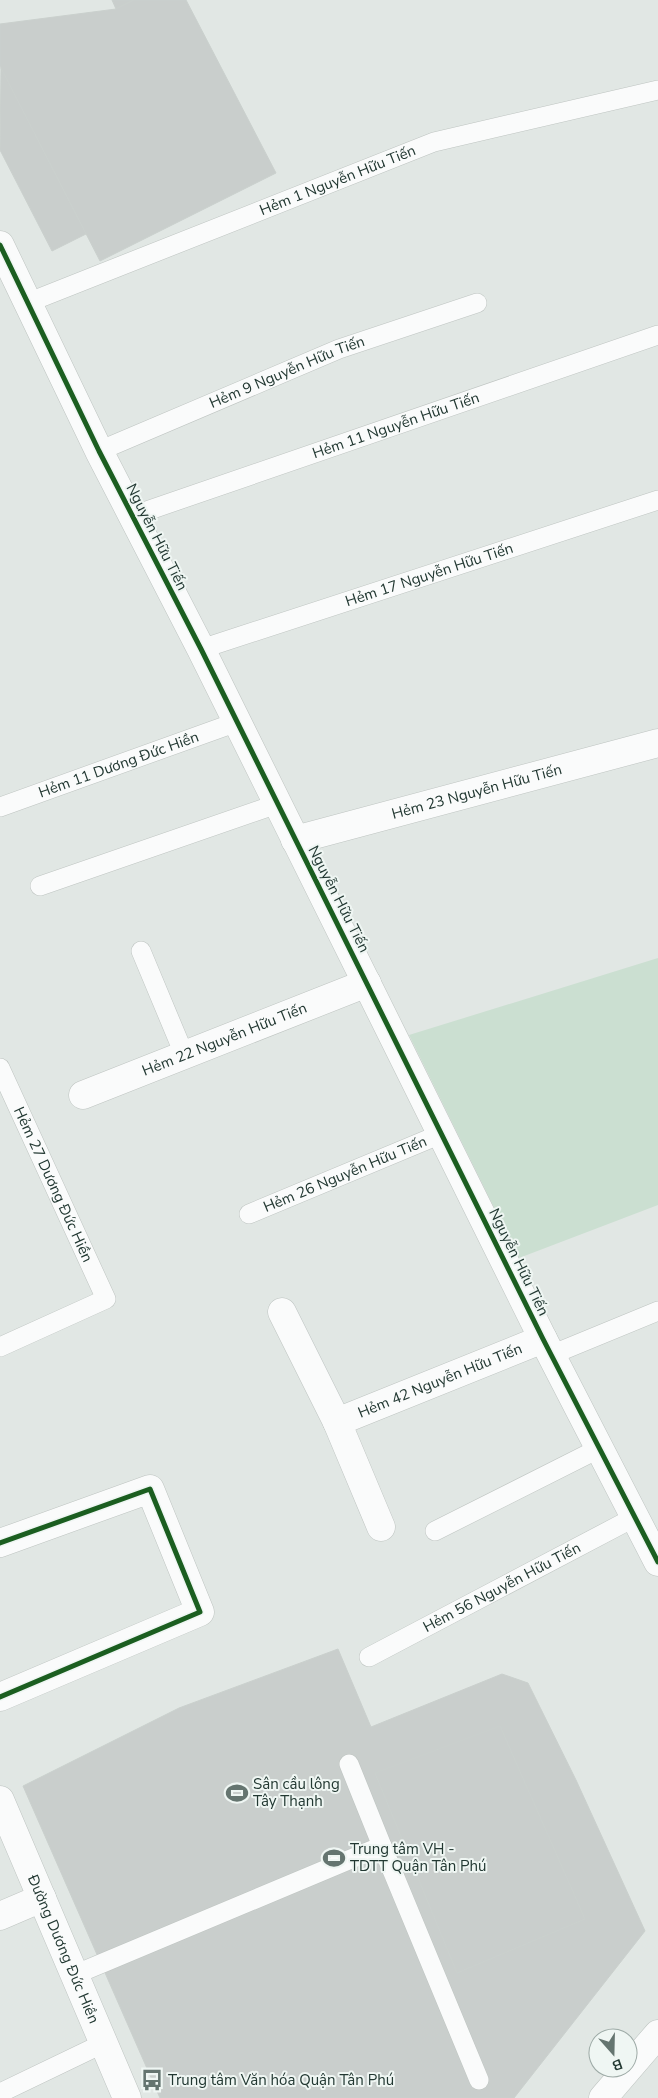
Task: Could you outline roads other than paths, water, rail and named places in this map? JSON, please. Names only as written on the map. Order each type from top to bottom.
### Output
[{"type":"street","name":"Nguyễn Hữu Tiến","points":[[0,245],[99,451],[201,649],[547,1347],[658,1562]]},
{"type":"street","name":"Hẻm 23 Nguyễn Hữu Tiến","points":[[295,840],[658,743]]},
{"type":"street","name":"Hẻm 22 Nguyễn Hữu Tiến","points":[[83,1095],[367,983]]},
{"type":"street","points":[[282,1312],[337,1422],[381,1528]]},
{"type":"street","name":"Hẻm 42 Nguyễn Hữu Tiến","points":[[337,1422],[547,1347]]},
{"type":"street","points":[[0,1543],[150,1489],[200,1612],[0,1697]]},
{"type":"street","name":"Đường Dương Đức Hiền","points":[[0,1800],[127,2098]]},
{"type":"street","points":[[0,1916],[42,1898]]},
{"type":"street","points":[[603,2098],[658,2034]]},
{"type":"lane","name":"Hẻm 1 Nguyễn Hữu Tiến","points":[[27,303],[434,142],[658,90]]},
{"type":"lane","name":"Hẻm 9 Nguyễn Hữu Tiến","points":[[99,451],[339,349],[478,303]]},
{"type":"lane","name":"Hẻm 11 Nguyễn Hữu Tiến","points":[[132,516],[658,335]]},
{"type":"lane","name":"Hẻm 17 Nguyễn Hữu Tiến","points":[[201,649],[658,500]]},
{"type":"lane","name":"Hẻm 11 Dương Đức Hiền","points":[[0,807],[237,722]]},
{"type":"lane","points":[[40,886],[277,804]]},
{"type":"lane","points":[[141,951],[184,1054]]},
{"type":"lane","name":"Hẻm 27 Dương Đức Hiền","points":[[0,1068],[106,1299],[0,1347]]},
{"type":"lane","name":"Hẻm 26 Nguyễn Hữu Tiến","points":[[249,1214],[441,1134]]},
{"type":"lane","points":[[547,1347],[658,1312]]},
{"type":"lane","points":[[435,1531],[600,1448]]},
{"type":"lane","name":"Hẻm 56 Nguyễn Hữu Tiến","points":[[369,1657],[635,1517]]},
{"type":"lane","points":[[349,1764],[479,2080]]},
{"type":"lane","points":[[74,1975],[382,1846]]},
{"type":"lane","points":[[0,2093],[104,2043]]},
{"type":"place","name":"Sân cầu lông Tây Thạnh","points":[[237,1793]]},
{"type":"place","name":"Trung tâm VH - TDTT Quận Tân Phú","points":[[334,1858]]},
{"type":"place","name":"Trung tâm Văn hóa Quận Tân Phú","points":[[152,2080]]}]
